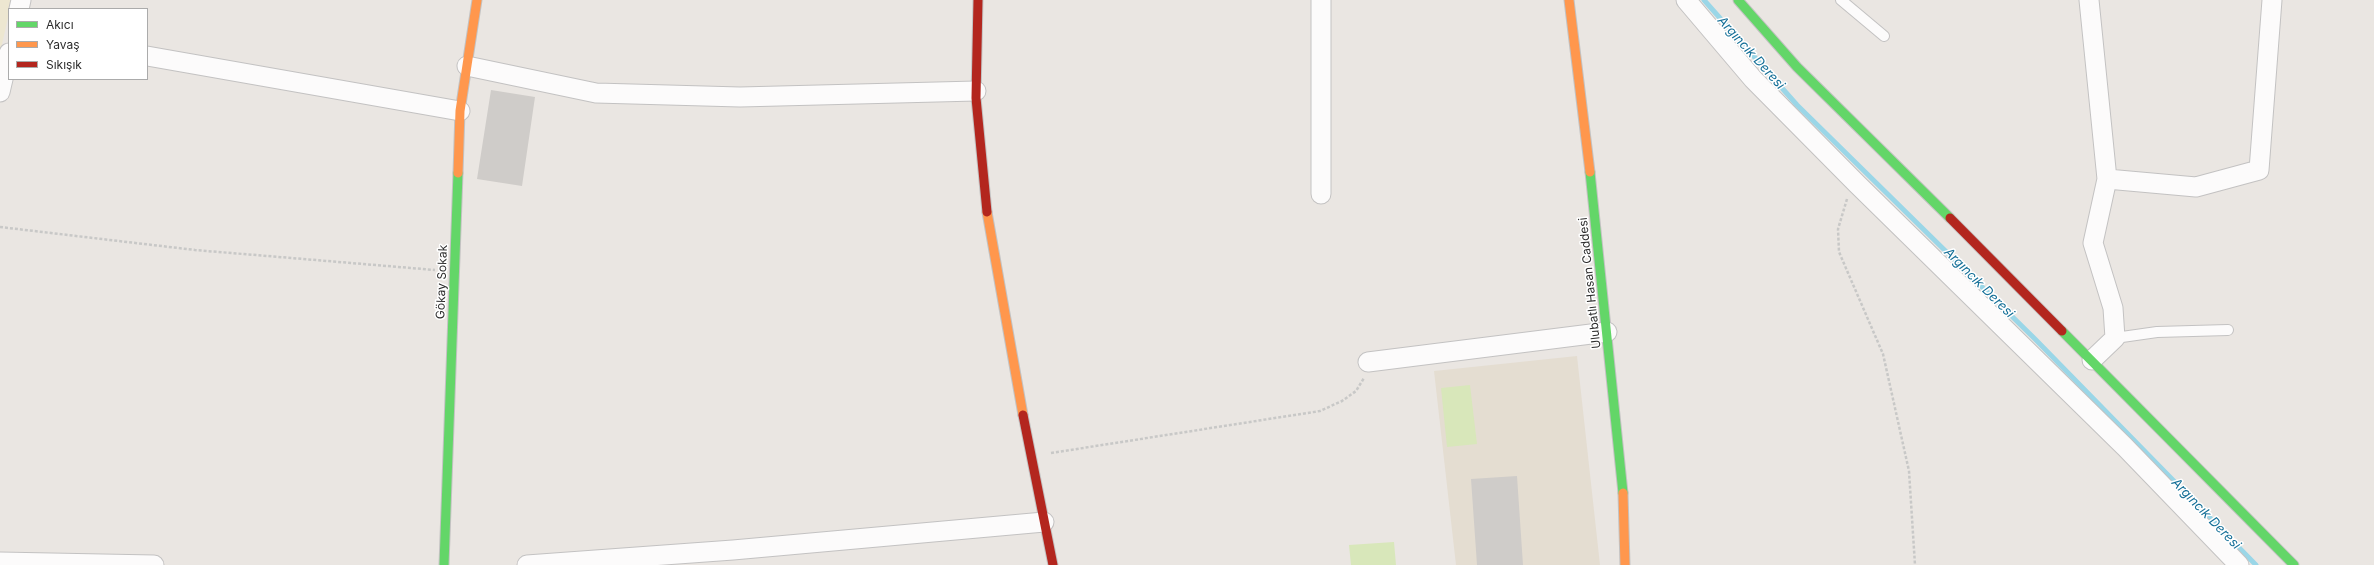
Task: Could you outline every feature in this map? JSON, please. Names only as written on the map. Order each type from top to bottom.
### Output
[{"type":"street","name":"Gökay Sokak","points":[[444,565],[460,111],[477,0]]},
{"type":"street","points":[[978,0],[976,91],[984,192],[1031,457],[1053,565]]},
{"type":"street","points":[[1321,0],[1321,194]]},
{"type":"street","name":"Ulubatlı Hasan Caddesi","points":[[1569,0],[1598,232],[1624,501],[1625,565]]},
{"type":"street","points":[[1686,0],[1753,79],[1857,184],[2125,447],[2239,565]]},
{"type":"street","points":[[1738,0],[1797,67],[2092,360],[2294,565]]},
{"type":"street","points":[[2089,0],[2107,179],[2093,243],[2114,308],[2115,338],[2092,360]]},
{"type":"street","points":[[2107,179],[2196,187],[2259,170],[2272,0]]},
{"type":"street","points":[[148,56],[460,111]]},
{"type":"street","points":[[0,92],[8,57]]},
{"type":"street","points":[[467,66],[596,93],[740,97],[976,91]]},
{"type":"street","points":[[1368,362],[1607,332]]},
{"type":"street","points":[[527,565],[733,550],[1044,522]]},
{"type":"street","points":[[0,562],[154,565]]},
{"type":"lane","points":[[1841,0],[1884,36]]},
{"type":"lane","points":[[2115,338],[2157,332],[2228,330]]},
{"type":"path","points":[[1857,184],[1847,199],[1840,216],[1838,229],[1839,252],[1883,354],[1909,471],[1915,565]]},
{"type":"path","points":[[0,227],[195,250],[454,271]]},
{"type":"path","points":[[1031,457],[1320,412],[1342,401],[1356,391],[1364,379],[1368,362]]},
{"type":"shaded area","points":[[1577,356],[1600,565],[1456,565],[1434,371]]},
{"type":"sand","points":[[0,0],[12,0],[10,8],[8,8],[8,18],[0,53]]},
{"type":"green space","points":[[1470,385],[1477,444],[1447,447],[1441,388]]},
{"type":"green space","points":[[1394,542],[1396,565],[1351,565],[1349,545]]},
{"type":"building","points":[[491,90],[535,97],[522,186],[477,179]]},
{"type":"building","points":[[1517,476],[1523,565],[1477,565],[1471,479]]},
{"type":"waterway","name":"Argıncık Deresi","points":[[1704,0],[1797,105],[2035,339],[2256,565]]},
{"type":"traffic: fast","points":[[1738,0],[1797,67],[1950,218]]},
{"type":"traffic: fast","points":[[1590,172],[1623,493]]},
{"type":"traffic: fast","points":[[444,565],[458,173]]},
{"type":"traffic: fast","points":[[2062,331],[2294,565]]},
{"type":"traffic: slow","points":[[458,173],[460,111],[477,0]]},
{"type":"traffic: slow","points":[[1569,0],[1590,172]]},
{"type":"traffic: slow","points":[[987,212],[1023,415]]},
{"type":"traffic: slow","points":[[1623,493],[1625,565]]},
{"type":"traffic: jam","points":[[978,0],[976,98],[987,212]]},
{"type":"traffic: jam","points":[[1950,218],[2062,331]]},
{"type":"traffic: jam","points":[[1023,415],[1053,565]]}]
